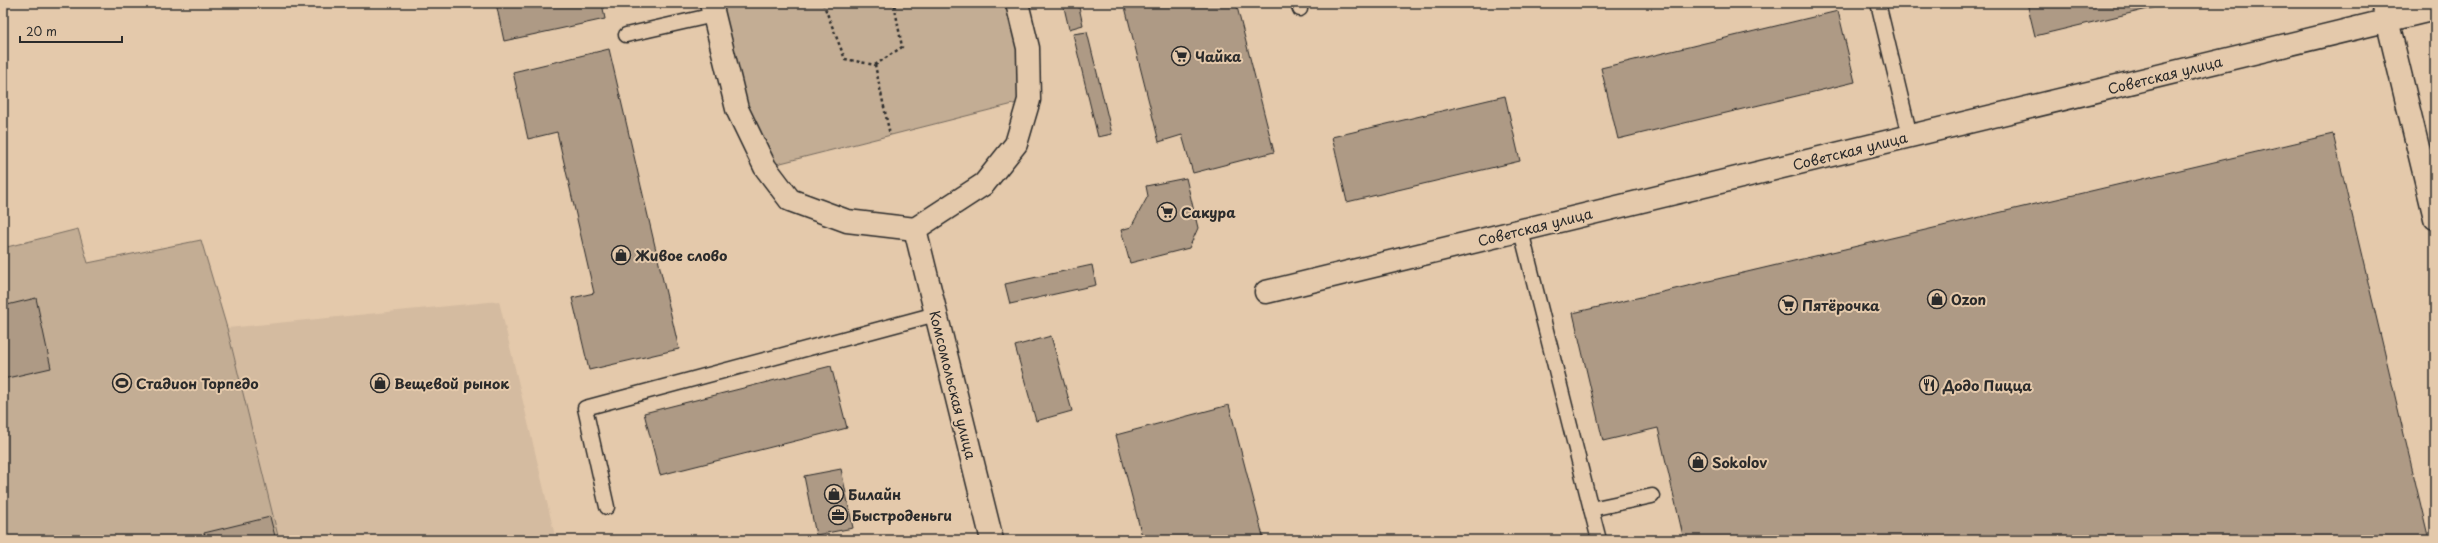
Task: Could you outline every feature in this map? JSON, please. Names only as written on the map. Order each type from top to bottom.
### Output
[{"type":"street","points":[[712,9],[737,108],[765,167],[790,200],[847,221],[915,229],[984,184],[1016,144],[1029,100],[1028,48],[1017,3]]},
{"type":"street","name":"Советская улица","points":[[1266,292],[1910,136],[2385,12],[2435,9]]},
{"type":"street","points":[[2385,12],[2435,218]]},
{"type":"street","name":"Комсомольская улица","points":[[915,229],[992,540]]},
{"type":"lane","points":[[1878,3],[1910,136]]},
{"type":"lane","points":[[626,35],[712,9]]},
{"type":"lane","points":[[1521,230],[1599,540]]},
{"type":"lane","points":[[607,507],[585,408],[936,314]]},
{"type":"lane","points":[[1591,509],[1652,496]]},
{"type":"path","points":[[823,3],[845,59],[875,64],[902,47],[894,3]]},
{"type":"path","points":[[875,64],[890,135]]},
{"type":"shaded area","points":[[711,3],[1017,3],[1029,100],[765,167]]},
{"type":"shaded area","name":"Стадион Торпедо","points":[[78,229],[88,263],[201,240],[227,328],[279,540],[3,540],[3,248]]},
{"type":"shaded area","name":"Вещевой рынок","points":[[499,301],[556,540],[279,540],[227,328]]},
{"type":"building","points":[[496,3],[602,3],[605,19],[504,41]]},
{"type":"building","points":[[1063,3],[1078,3],[1083,25],[1069,29]]},
{"type":"building","points":[[1124,3],[1236,3],[1274,152],[1193,173],[1182,135],[1159,142]]},
{"type":"building","points":[[2027,3],[2173,3],[2035,36]]},
{"type":"building","points":[[1838,11],[1855,82],[1618,139],[1601,68]]},
{"type":"building","points":[[1087,32],[1112,134],[1098,137],[1073,34]]},
{"type":"building","points":[[609,49],[679,349],[589,370],[572,298],[594,293],[557,132],[528,139],[513,72]]},
{"type":"building","points":[[1505,96],[1520,161],[1347,202],[1332,137]]},
{"type":"building","points":[[2333,134],[2429,540],[1684,540],[1658,428],[1603,441],[1573,313]]},
{"type":"building","name":"Сакура","points":[[1186,178],[1198,228],[1189,248],[1130,263],[1121,230],[1131,227],[1148,196],[1146,186]]},
{"type":"building","points":[[1092,265],[1096,285],[1010,304],[1005,284]]},
{"type":"building","points":[[36,298],[51,368],[3,379],[3,306]]},
{"type":"building","points":[[1051,336],[1072,411],[1036,421],[1015,346]]},
{"type":"building","points":[[831,366],[847,428],[660,475],[644,413]]},
{"type":"building","points":[[1229,405],[1264,540],[1143,540],[1116,435]]},
{"type":"building","points":[[841,469],[853,528],[816,535],[804,476]]},
{"type":"building","points":[[270,517],[276,540],[206,540],[204,533]]},
{"type":"place","name":"Чайка","points":[[1181,56]]},
{"type":"place","name":"Сакура","points":[[1167,212]]},
{"type":"place","name":"Живое слово","points":[[621,255]]},
{"type":"place","name":"Ozon","points":[[1937,299]]},
{"type":"place","name":"Пятёрочка","points":[[1788,305]]},
{"type":"place","name":"Стадион Торпедо","points":[[122,383]]},
{"type":"place","name":"Вещевой рынок","points":[[380,383]]},
{"type":"place","name":"Додо Пицца","points":[[1929,385]]},
{"type":"place","name":"Sokolov","points":[[1698,462]]},
{"type":"place","name":"Билайн","points":[[834,494]]},
{"type":"place","name":"Быстроденьги","points":[[838,515]]}]
